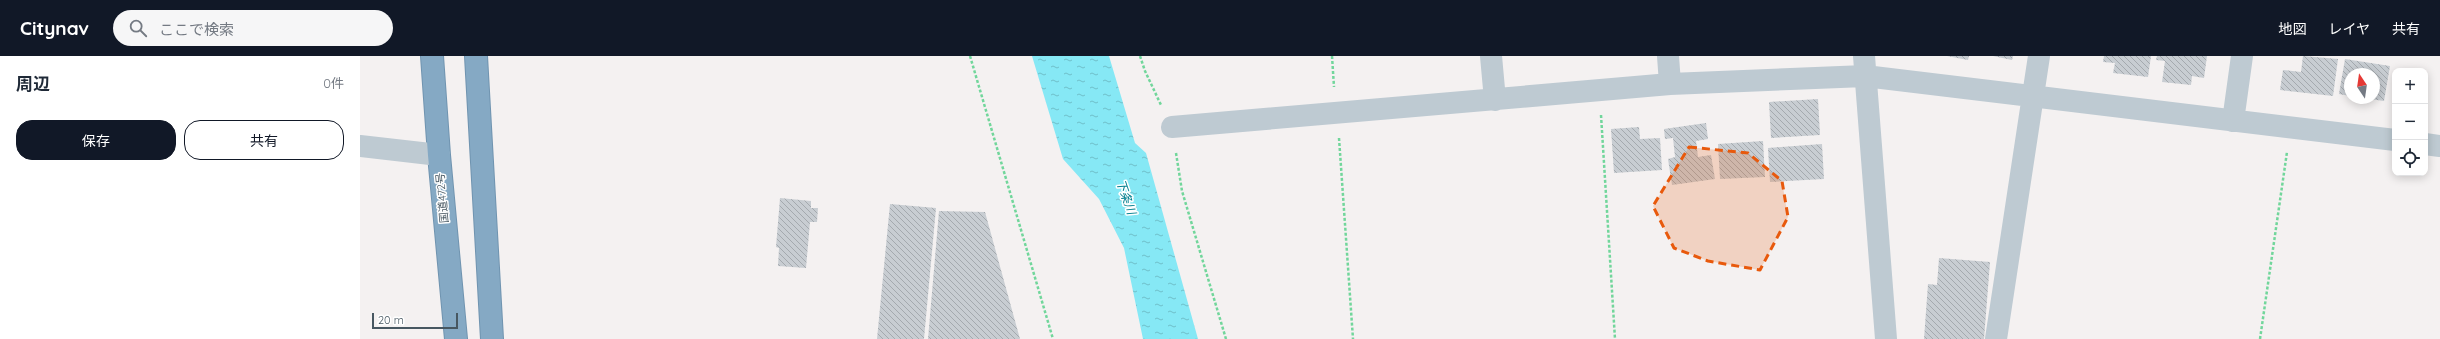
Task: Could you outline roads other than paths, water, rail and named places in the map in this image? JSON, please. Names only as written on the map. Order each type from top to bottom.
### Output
[{"type":"highway","name":"国道472号","points":[[432,56],[438,155],[456,339]]},
{"type":"highway","points":[[476,56],[492,339]]},
{"type":"street","points":[[1491,56],[1495,100]]},
{"type":"street","points":[[1668,56],[1670,84]]},
{"type":"street","points":[[1996,339],[2039,56]]},
{"type":"street","points":[[2233,121],[2242,56]]},
{"type":"street","points":[[1172,127],[1495,100],[1865,66],[2034,96],[2392,140]]},
{"type":"street","points":[[1865,66],[1886,339]]},
{"type":"street","points":[[2428,144],[2440,146]]},
{"type":"street","points":[[360,146],[438,155]]},
{"type":"water","name":"下条川","points":[[1032,56],[1109,56],[1135,143],[1146,153],[1198,339],[1143,339],[1124,248],[1099,199],[1063,159]]}]
